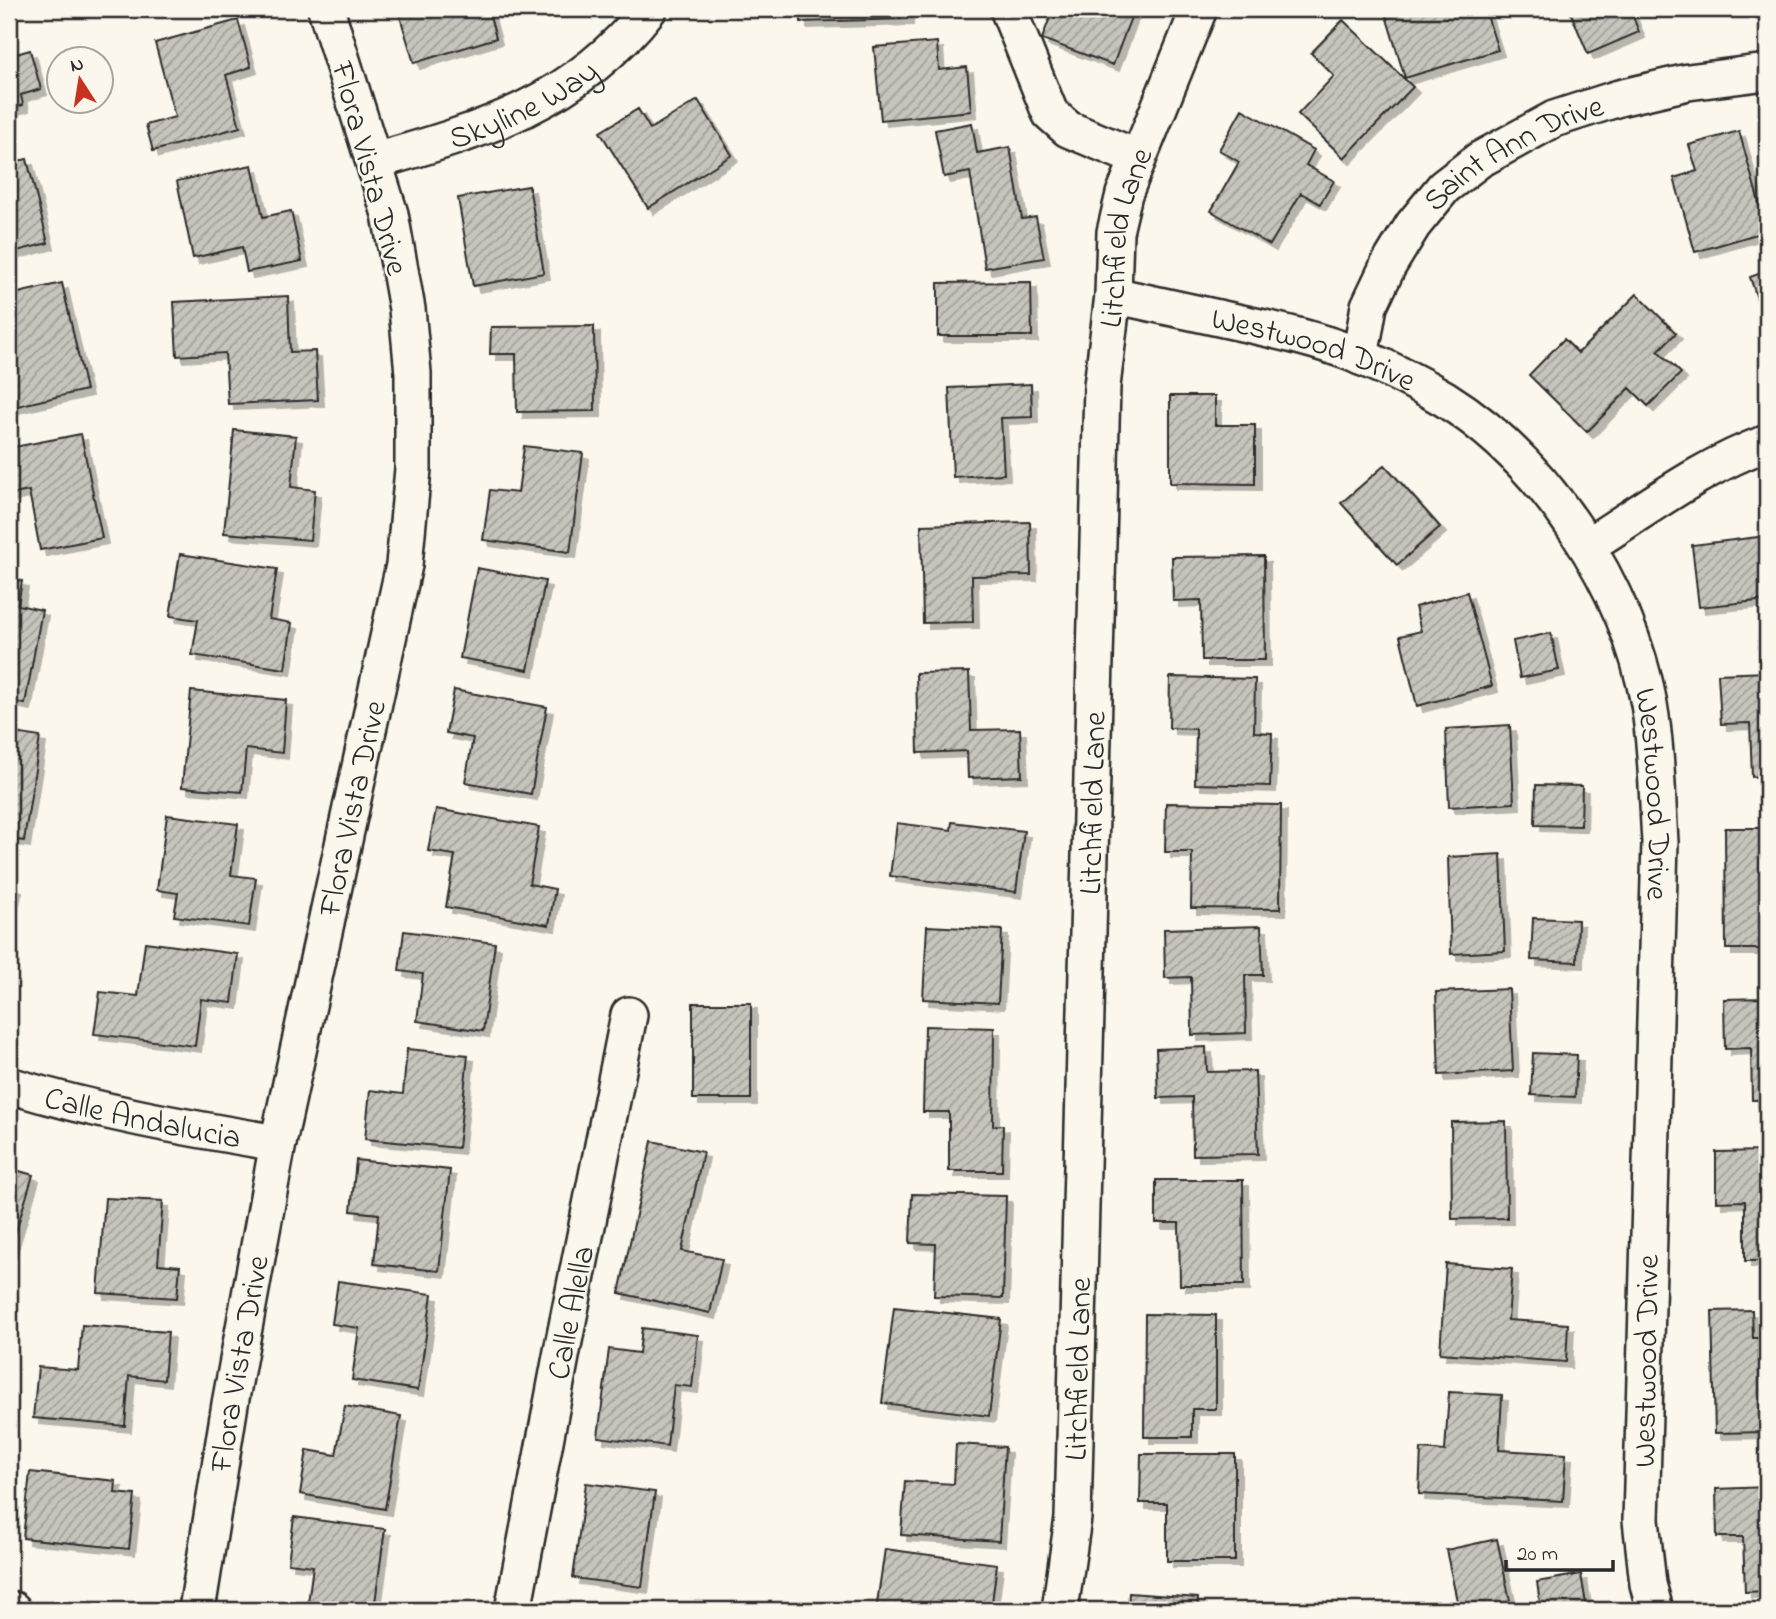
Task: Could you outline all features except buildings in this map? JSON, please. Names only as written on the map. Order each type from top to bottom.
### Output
[{"type":"street","name":"Flora Vista Drive","points":[[197,1610],[230,1404],[278,1143],[404,565],[413,469],[413,373],[407,309],[390,214],[326,9]]},
{"type":"street","name":"Skyline Way","points":[[375,161],[468,134],[524,111],[575,80],[606,55],[649,9]]},
{"type":"street","points":[[1007,9],[1050,113],[1068,129],[1138,158]]},
{"type":"street","name":"Litchfield Lane","points":[[1060,1610],[1073,1518],[1102,386],[1113,295],[1115,232],[1124,194],[1199,9]]},
{"type":"street","name":"Saint Ann Drive","points":[[1360,356],[1369,306],[1388,266],[1413,225],[1444,187],[1479,160],[1554,119],[1619,98],[1688,82],[1767,72]]},
{"type":"street","name":"Westwood Drive","points":[[1113,295],[1304,337],[1360,356],[1445,400],[1491,434],[1538,480],[1587,546],[1612,592],[1630,639],[1648,702],[1655,751],[1660,842],[1642,1520],[1648,1584],[1655,1610]]},
{"type":"street","points":[[1587,546],[1710,468],[1767,443]]},
{"type":"street","name":"Calle Alella","points":[[513,1610],[629,1015]]},
{"type":"street","name":"Calle Andalucia","points":[[9,1084],[65,1102],[135,1118],[278,1143]]}]
